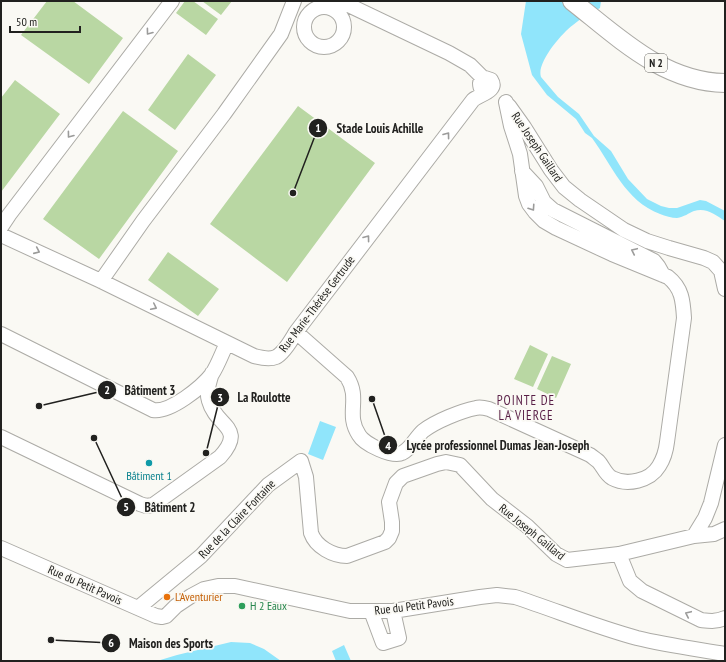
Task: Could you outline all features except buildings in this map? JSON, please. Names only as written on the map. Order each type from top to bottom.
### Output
[{"type":"main road","name":"N 2","points":[[572,1],[630,47],[667,70],[681,76],[698,80],[725,83]]},
{"type":"street","points":[[1,227],[172,1]]},
{"type":"street","points":[[101,281],[143,221],[224,114],[281,34],[294,1]]},
{"type":"street","points":[[340,7],[345,24],[342,37],[333,46],[320,47],[314,45],[305,35],[304,29],[304,22],[311,11],[324,4],[334,9],[340,7],[353,7],[453,55],[470,65],[488,86]]},
{"type":"street","name":"Rue Marie-Thérèse Gertrude","points":[[1,235],[101,281],[254,356],[264,359],[276,357],[291,341],[296,332],[473,100],[488,86]]},
{"type":"street","name":"Rue Joseph Gaillard","points":[[488,86],[506,102],[564,187],[580,200],[624,230],[648,241],[713,262],[721,271],[725,289]]},
{"type":"street","points":[[296,332],[347,378],[351,384],[354,395],[352,418],[360,438],[387,452],[397,455],[404,452],[423,432],[438,422],[478,408],[488,409],[590,455],[612,478],[627,482],[642,480],[658,468],[665,456],[684,318],[683,300],[680,290],[674,282],[662,274],[654,261],[554,210],[544,202],[536,186],[522,171],[520,154],[511,126],[506,102]]},
{"type":"street","points":[[1,334],[154,410],[159,411],[164,410],[195,391],[212,373]]},
{"type":"street","points":[[1,437],[140,504],[146,506],[153,505],[220,458],[232,440],[230,431],[214,412],[209,402],[208,389],[212,373],[227,343]]},
{"type":"street","points":[[694,536],[712,503],[725,446]]},
{"type":"street","name":"Rue de la Claire Fontaine","points":[[138,608],[202,556],[268,485],[301,462],[306,477],[311,533],[313,539],[317,544],[327,550],[341,556],[347,556]]},
{"type":"street","name":"Rue Joseph Gaillard","points":[[347,556],[384,542],[389,538],[393,526],[389,502],[396,483],[400,478],[446,462],[460,465],[492,499],[528,526],[562,558],[572,561],[619,554],[694,536],[714,534],[725,529]]},
{"type":"street","name":"Rue du Petit Pavois","points":[[1,548],[156,616],[162,617],[166,616],[176,606],[191,596],[204,589],[218,586],[236,586],[350,611],[393,611],[480,597],[507,595],[637,638],[725,654]]},
{"type":"street","points":[[619,554],[630,581],[642,591],[701,620],[719,621],[725,618]]},
{"type":"street","points":[[371,611],[383,643],[399,638],[393,611]]},
{"type":"green space","points":[[47,1],[73,1],[123,38],[89,84],[21,35]]},
{"type":"green space","points":[[185,1],[193,1],[218,19],[206,35],[176,13]]},
{"type":"green space","points":[[202,1],[232,1],[221,15]]},
{"type":"green space","points":[[188,54],[216,75],[175,130],[148,110]]},
{"type":"green space","points":[[15,80],[60,114],[1,192],[1,98]]},
{"type":"green space","points":[[298,106],[375,163],[287,282],[210,224]]},
{"type":"green space","points":[[123,111],[178,151],[99,259],[43,219]]},
{"type":"green space","points":[[168,252],[219,289],[198,316],[148,280]]},
{"type":"green space","points":[[530,345],[548,354],[533,387],[514,379]]},
{"type":"green space","points":[[552,356],[571,364],[556,398],[537,389]]},
{"type":"water","points":[[526,1],[601,1],[600,8],[576,22],[557,41],[542,64],[540,71],[541,77],[558,97],[579,114],[594,136],[611,151],[628,179],[647,199],[669,208],[677,208],[700,200],[706,201],[725,211],[725,221],[711,212],[703,210],[694,211],[677,218],[666,216],[648,208],[628,191],[592,138],[585,133],[576,119],[547,95],[532,75],[521,34]]},
{"type":"water","points":[[320,421],[336,427],[323,460],[308,454]]},
{"type":"water","points":[[231,642],[250,643],[264,649],[281,661],[157,661],[177,655]]},
{"type":"water","points":[[344,645],[351,661],[336,661],[332,651]]},
{"type":"place","name":"Stade Louis Achille","points":[[293,193]]},
{"type":"place","name":"Lycée professionnel Dumas Jean-Joseph","points":[[372,399]]},
{"type":"place","name":"Bâtiment 3","points":[[39,406]]},
{"type":"place","name":"Bâtiment 2","points":[[94,438]]},
{"type":"place","name":"La Roulotte","points":[[206,453]]},
{"type":"place","name":"Bâtiment 1","points":[[149,463]]},
{"type":"place","name":"L'Aventurier","points":[[167,597]]},
{"type":"place","name":"H 2 Eaux","points":[[242,606]]},
{"type":"place","name":"Maison des Sports","points":[[51,640]]},
{"type":"district","name":"POINTE DE LA VIERGE","points":[[526,408]]}]
